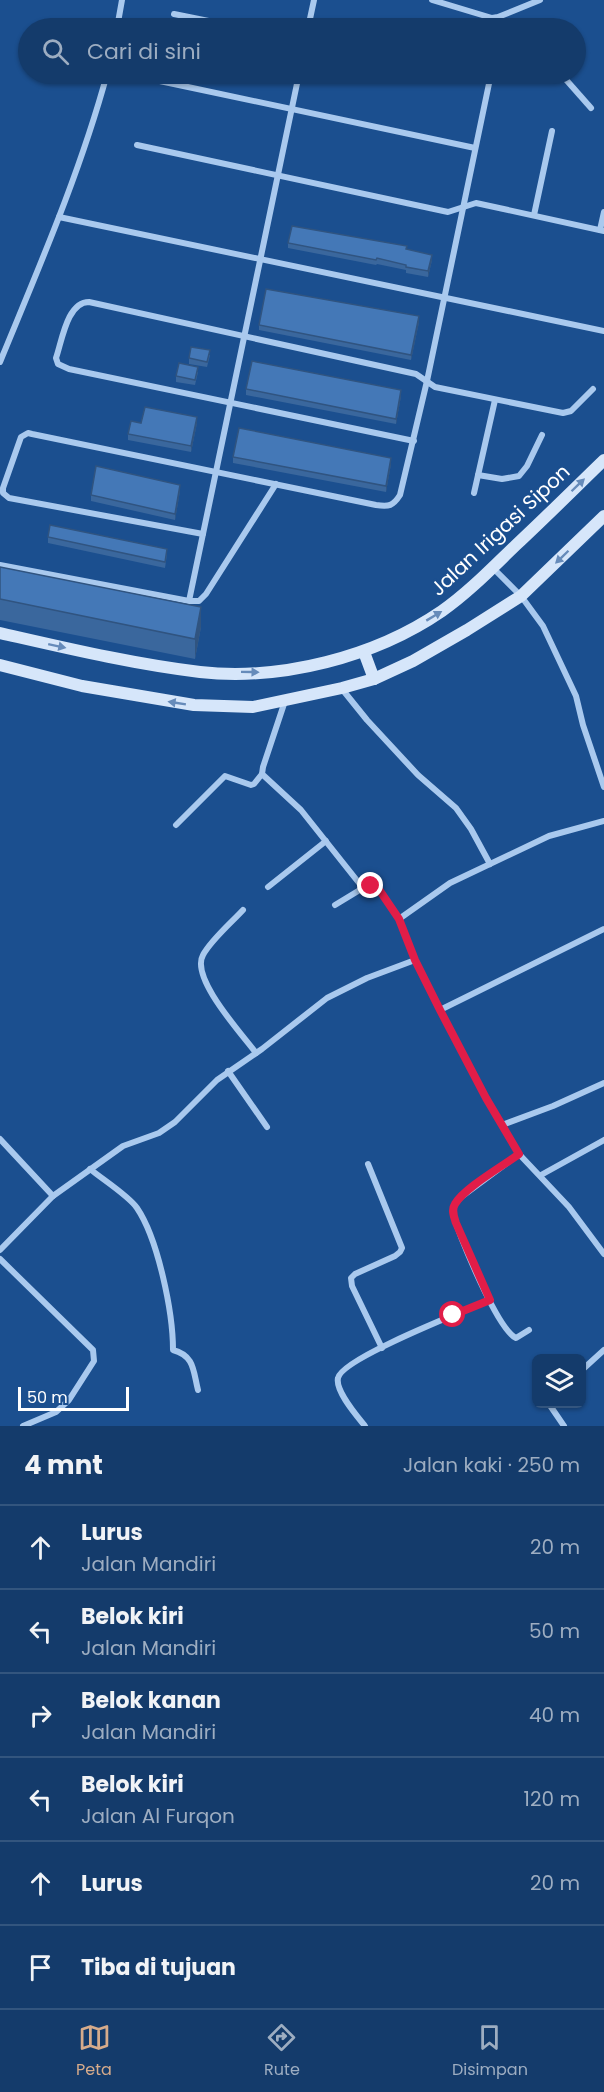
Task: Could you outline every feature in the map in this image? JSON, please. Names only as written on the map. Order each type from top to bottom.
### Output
[{"type":"street","points":[[119,18],[122,0]]},
{"type":"street","points":[[310,18],[314,0]]},
{"type":"street","points":[[432,0],[492,18],[498,18],[540,0]]},
{"type":"street","points":[[174,14],[194,18]]},
{"type":"street","points":[[0,362],[59,217],[104,84]]},
{"type":"street","points":[[173,84],[475,148]]},
{"type":"street","points":[[189,601],[297,84]]},
{"type":"street","points":[[203,534],[9,498],[3,493],[3,488],[21,437],[28,433],[276,484],[390,506],[394,504],[400,495],[414,441],[489,84]]},
{"type":"street","points":[[570,84],[591,108]]},
{"type":"street","points":[[534,215],[552,131]]},
{"type":"street","points":[[137,145],[448,212],[476,202],[602,231],[604,212]]},
{"type":"street","points":[[59,217],[604,331]]},
{"type":"street","points":[[414,441],[69,369],[58,364],[56,358],[73,311],[84,302],[416,374],[435,387],[568,413],[593,389]]},
{"type":"street","points":[[474,493],[495,400]]},
{"type":"street","points":[[478,475],[502,479],[519,476],[527,466],[542,435]]},
{"type":"street","name":"Jalan Irigasi Sipon","points":[[0,633],[112,658],[202,672],[260,673],[318,664],[365,653],[441,612],[494,570],[604,460]]},
{"type":"street","points":[[0,565],[199,601],[206,594],[276,484]]},
{"type":"street","points":[[0,666],[82,686],[194,705],[253,707],[342,688],[412,662],[467,630],[520,595],[604,516]]},
{"type":"street","points":[[494,570],[520,595],[543,626],[569,678],[604,787]]},
{"type":"street","points":[[365,653],[373,678]]},
{"type":"street","points":[[342,688],[367,720],[418,775],[456,808],[471,829],[490,864]]},
{"type":"street","points":[[176,825],[225,776],[254,784],[262,774],[286,701]]},
{"type":"street","points":[[262,774],[302,810],[363,888]]},
{"type":"street","points":[[399,919],[450,883],[549,836],[604,821]]},
{"type":"street","points":[[268,886],[326,841]]},
{"type":"street","points":[[335,905],[363,888],[374,886],[378,888],[399,919],[415,960],[440,1010],[519,1154],[541,1175],[604,1254]]},
{"type":"street","points":[[243,910],[209,946],[202,956],[200,965],[205,982],[256,1053]]},
{"type":"street","points":[[440,1010],[604,929]]},
{"type":"street","points":[[0,1250],[53,1196],[123,1146],[159,1133],[174,1122],[228,1071],[256,1053],[327,998],[367,978],[415,960]]},
{"type":"street","points":[[228,1071],[267,1127]]},
{"type":"street","points":[[502,1125],[553,1106],[604,1083]]},
{"type":"street","points":[[0,1139],[53,1196]]},
{"type":"street","points":[[541,1175],[604,1140]]},
{"type":"street","points":[[519,1154],[460,1197],[453,1208],[453,1214],[490,1300],[506,1330],[516,1338],[529,1330]]},
{"type":"street","points":[[368,1164],[402,1248],[395,1256],[351,1278],[352,1286],[382,1348]]},
{"type":"street","points":[[90,1169],[136,1206],[150,1236],[162,1271],[173,1350],[182,1352],[191,1361],[198,1390]]},
{"type":"street","points":[[0,1259],[93,1350],[94,1354],[94,1361],[69,1400],[56,1412],[23,1426]]},
{"type":"street","points":[[365,1426],[340,1391],[338,1378],[340,1373],[352,1363],[382,1348],[490,1300]]},
{"type":"street","points":[[586,1366],[604,1350]]},
{"type":"street","points":[[552,1408],[564,1426]]},
{"type":"building","points":[[292,226],[407,246],[406,249],[432,255],[428,271],[377,258],[376,260],[288,243]]},
{"type":"building","points":[[266,289],[419,316],[411,355],[259,325]]},
{"type":"building","points":[[191,347],[210,350],[207,362],[189,358]]},
{"type":"building","points":[[252,361],[401,390],[396,419],[246,389]]},
{"type":"building","points":[[179,363],[198,367],[195,380],[176,376]]},
{"type":"building","points":[[145,407],[197,417],[191,446],[128,434],[131,421],[141,423]]},
{"type":"building","points":[[239,428],[391,458],[386,486],[233,457]]},
{"type":"building","points":[[96,466],[180,485],[175,514],[91,495]]},
{"type":"building","points":[[50,525],[167,549],[165,562],[48,537]]},
{"type":"building","points":[[0,567],[201,607],[195,639],[0,599]]},
{"type":"route","points":[[371,886],[378,888],[399,919],[415,960],[440,1010],[486,1098],[519,1154],[470,1189],[454,1205],[453,1214],[456,1223],[490,1300],[453,1315]]}]
